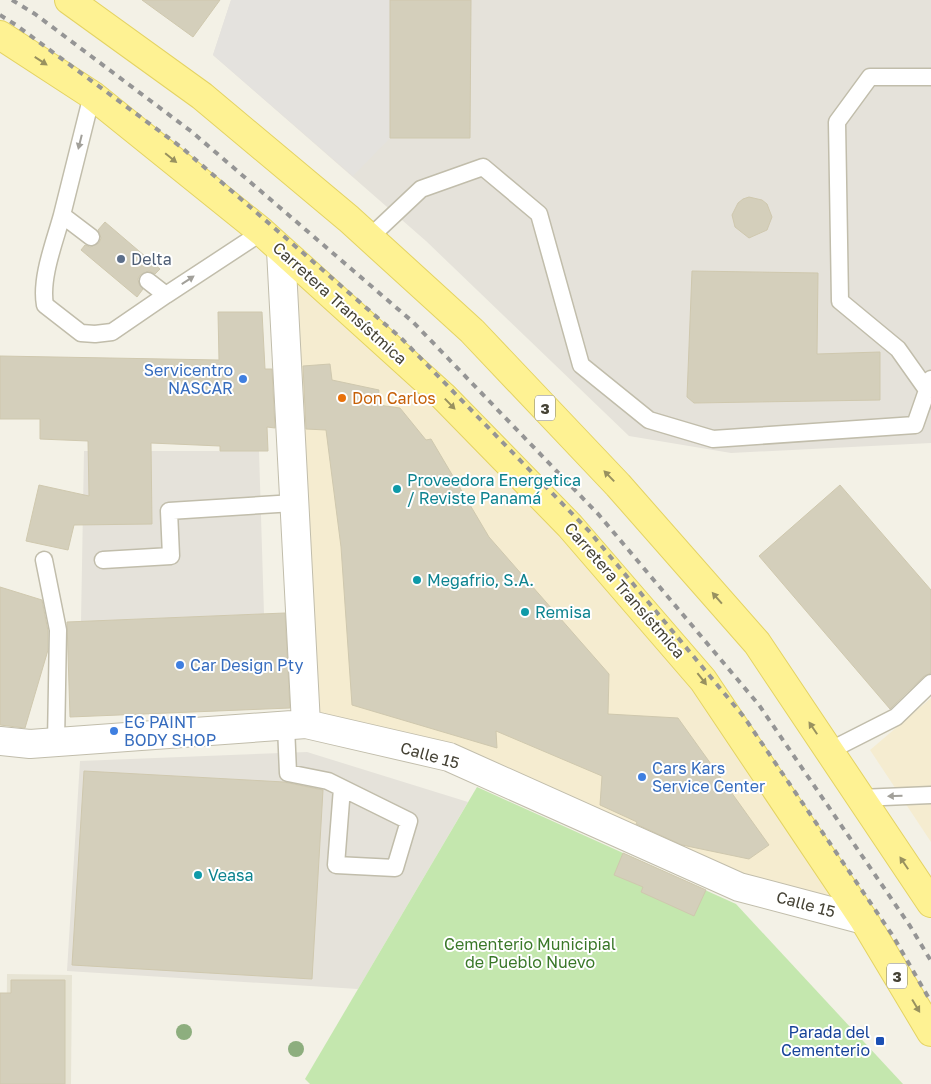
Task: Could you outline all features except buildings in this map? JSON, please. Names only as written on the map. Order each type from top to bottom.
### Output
[{"type":"main road","name":"3","points":[[69,0],[202,96],[369,238],[472,331],[618,485],[756,643],[931,903]]},
{"type":"main road","name":"Carretera Transístmica","points":[[0,35],[92,94],[271,241],[443,396],[582,540],[703,680],[864,920],[931,1032]]},
{"type":"street","points":[[271,241],[294,503],[296,725]]},
{"type":"street","name":"Calle 15","points":[[0,741],[30,744],[296,725],[449,757],[739,887],[864,920]]},
{"type":"lane","points":[[369,238],[420,189],[483,167],[539,214],[581,365],[649,420],[713,439],[915,425],[929,384],[898,349],[840,301],[837,122],[870,77],[931,77]]},
{"type":"lane","points":[[92,94],[46,278],[43,294],[45,304],[81,333],[112,332],[166,294],[271,241]]},
{"type":"lane","points":[[62,215],[91,237]]},
{"type":"lane","points":[[148,281],[166,294]]},
{"type":"lane","points":[[103,560],[171,556],[169,511],[294,503]]},
{"type":"lane","points":[[44,560],[58,630],[56,742]]},
{"type":"lane","points":[[829,751],[896,716],[931,683]]},
{"type":"lane","points":[[296,725],[288,774],[328,781],[342,788],[409,822],[395,868],[336,865],[342,788]]},
{"type":"lane","points":[[860,798],[931,795]]},
{"type":"shaded area","points":[[231,0],[931,0],[931,443],[731,453],[629,436],[426,241],[213,55]]},
{"type":"shaded area","points":[[231,0],[390,0],[390,138],[353,176],[213,55]]},
{"type":"shaded area","points":[[281,250],[703,680],[864,920],[803,903],[449,757],[306,724]]},
{"type":"shaded area","points":[[84,451],[259,451],[264,614],[81,622]]},
{"type":"shaded area","points":[[931,698],[931,842],[870,750]]},
{"type":"shaded area","name":"Veasa","points":[[307,752],[468,802],[358,989],[67,971],[80,761]]},
{"type":"shaded area","points":[[7,974],[72,975],[71,1084],[6,1084]]},
{"type":"green space","name":"Cementerio Municipial de Pueblo Nuevo","points":[[477,787],[736,904],[903,1084],[310,1084],[305,1079]]},
{"type":"railway","points":[[12,0],[35,14],[192,132],[413,322],[599,515],[759,705],[910,926],[931,961]]},
{"type":"railway","points":[[0,15],[181,147],[401,338],[589,531],[744,717],[893,936],[931,1002]]},
{"type":"place","name":"Delta","points":[[121,259]]},
{"type":"place","name":"Servicentro NASCAR","points":[[243,379]]},
{"type":"place","name":"Don Carlos","points":[[342,398]]},
{"type":"place","name":"Proveedora Energetica / Reviste Panamá","points":[[397,489]]},
{"type":"place","name":"Megafrio, S.A.","points":[[417,580]]},
{"type":"place","name":"Remisa","points":[[525,612]]},
{"type":"place","name":"Car Design Pty","points":[[180,665]]},
{"type":"place","name":"EG PAINT BODY SHOP","points":[[114,731]]},
{"type":"place","name":"Cars Kars Service Center","points":[[642,777]]},
{"type":"place","name":"Veasa","points":[[198,875]]},
{"type":"place","name":"Parada del Cementerio","points":[[880,1041]]}]
